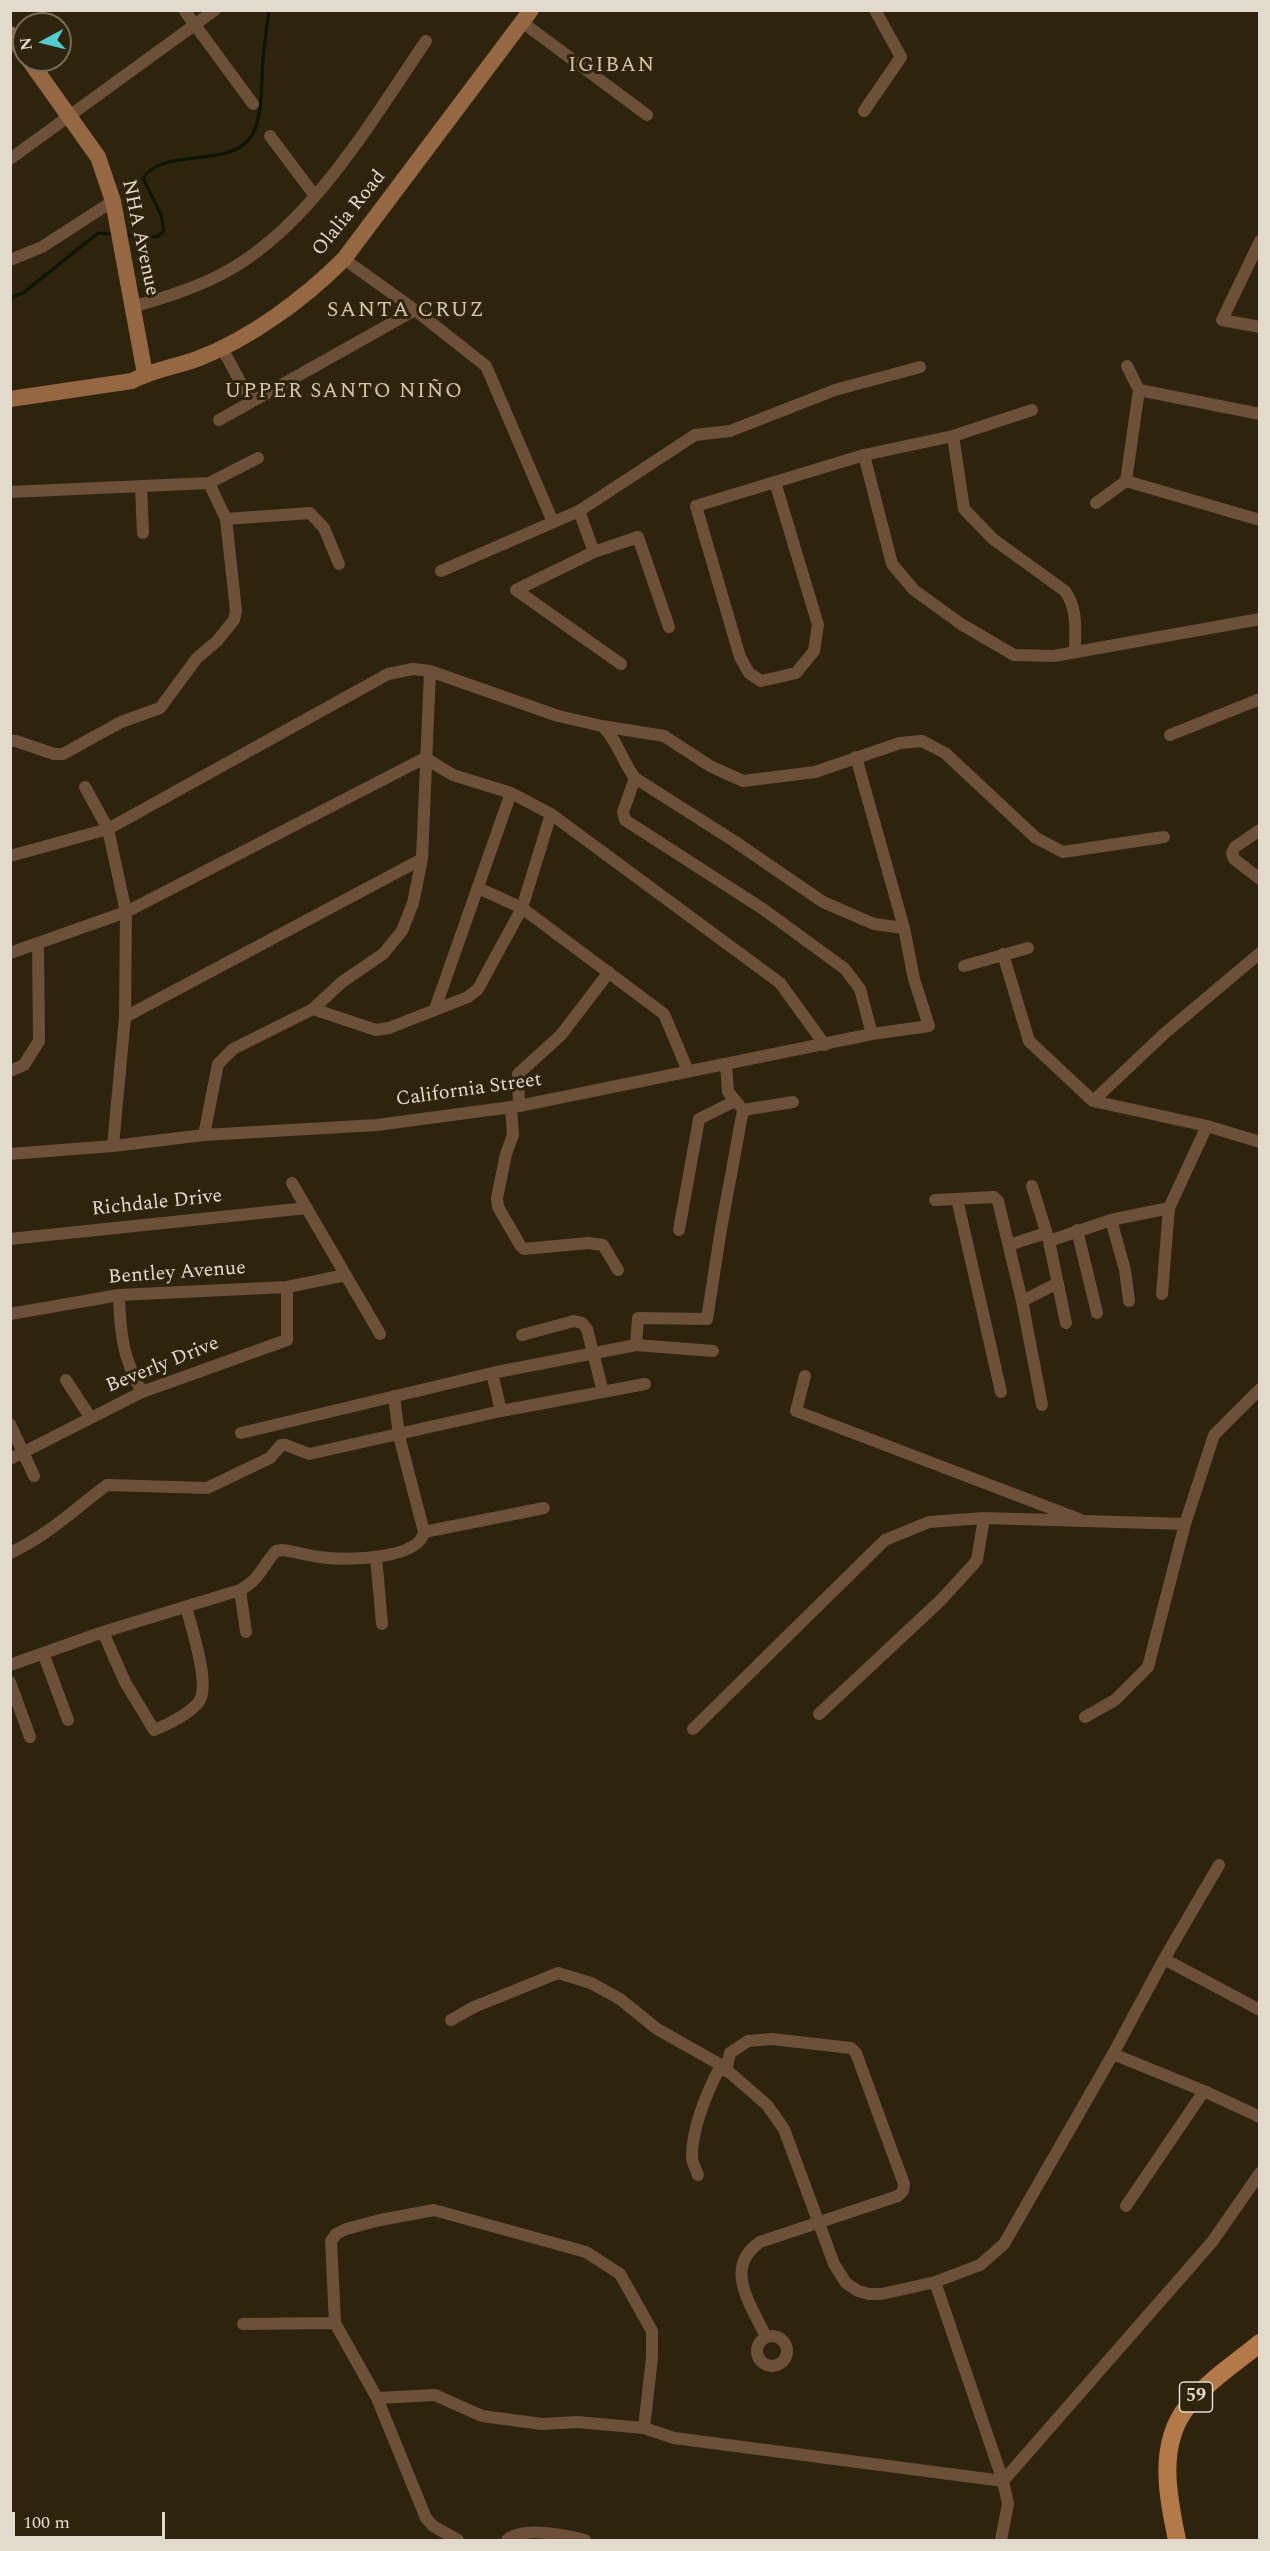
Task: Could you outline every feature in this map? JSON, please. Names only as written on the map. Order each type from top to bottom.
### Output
[{"type":"main road","name":"Olalia Road","points":[[10,399],[132,381],[145,374],[198,359],[222,348],[278,314],[318,285],[344,260],[526,16]]},
{"type":"main road","name":"NHA Avenue","points":[[38,72],[98,157],[113,201],[145,374]]},
{"type":"main road","name":"Olalia Road","points":[[10,388],[115,374],[145,374]]},
{"type":"main road","name":"59","points":[[1177,2541],[1168,2473],[1169,2447],[1174,2429],[1193,2400],[1260,2343]]},
{"type":"street","points":[[184,10],[253,104]]},
{"type":"street","points":[[10,159],[216,10]]},
{"type":"street","points":[[864,111],[901,57],[875,10]]},
{"type":"street","points":[[526,16],[591,72],[647,115]]},
{"type":"street","points":[[132,307],[180,294],[224,273],[272,239],[315,196],[426,41]]},
{"type":"street","points":[[270,135],[315,196]]},
{"type":"street","points":[[10,260],[42,247],[113,201]]},
{"type":"street","points":[[1260,241],[1222,320],[1260,327]]},
{"type":"street","points":[[344,260],[415,310],[486,366],[553,522]]},
{"type":"street","points":[[219,420],[415,310]]},
{"type":"street","points":[[222,348],[251,402]]},
{"type":"street","points":[[1096,503],[1126,481],[1139,390],[1127,366]]},
{"type":"street","points":[[441,571],[579,511],[695,435],[730,431],[835,390],[920,367]]},
{"type":"street","points":[[1139,390],[1260,414]]},
{"type":"street","points":[[775,482],[818,625],[814,651],[796,673],[761,681],[748,673],[740,657],[696,506],[775,482],[864,455],[953,436],[1032,410]]},
{"type":"street","points":[[953,436],[964,509],[993,539],[1056,584],[1071,598],[1075,614],[1075,651]]},
{"type":"street","points":[[864,455],[892,564],[914,591],[961,624],[1014,655],[1054,656],[1260,619]]},
{"type":"street","points":[[10,492],[209,483],[258,459]]},
{"type":"street","points":[[1126,481],[1260,520]]},
{"type":"street","points":[[10,741],[54,754],[63,754],[121,722],[160,708],[197,658],[217,641],[234,620],[236,610],[226,519],[209,483]]},
{"type":"street","points":[[141,486],[143,533]]},
{"type":"street","points":[[579,511],[594,552]]},
{"type":"street","points":[[226,519],[310,513],[324,528],[339,564]]},
{"type":"street","points":[[621,663],[516,590],[594,552],[638,537],[669,627]]},
{"type":"street","points":[[10,856],[108,829],[388,674],[413,669],[430,671],[558,716],[664,736],[710,766],[743,781],[815,772],[900,742],[922,741],[945,753],[1036,838],[1063,852],[1164,837]]},
{"type":"street","points":[[204,1135],[218,1064],[233,1049],[313,1009],[342,982],[383,954],[402,931],[413,903],[422,859],[430,671]]},
{"type":"street","points":[[1170,735],[1260,699]]},
{"type":"street","points":[[602,726],[607,730],[624,764],[635,778],[734,841],[823,902],[874,924],[904,928],[856,756]]},
{"type":"street","points":[[426,758],[453,775],[511,794],[551,814],[780,983],[825,1045]]},
{"type":"street","points":[[10,953],[126,912],[426,758]]},
{"type":"street","points":[[635,778],[623,812],[625,820],[763,909],[845,969],[860,989],[872,1034]]},
{"type":"street","points":[[85,786],[108,829],[126,912],[125,1017],[113,1146]]},
{"type":"street","points":[[435,1009],[511,794]]},
{"type":"street","points":[[313,1009],[375,1030],[389,1029],[468,997],[478,989],[522,908],[551,814]]},
{"type":"street","points":[[1260,830],[1235,847],[1232,853],[1234,859],[1260,879]]},
{"type":"street","points":[[125,1017],[422,859]]},
{"type":"street","points":[[478,888],[522,908],[664,1014],[688,1071]]},
{"type":"street","name":"California Street","points":[[10,1154],[113,1146],[204,1135],[377,1125],[515,1106],[872,1034],[928,1026],[914,978],[904,928]]},
{"type":"street","points":[[10,1071],[24,1065],[39,1041],[38,944]]},
{"type":"street","points":[[964,966],[1028,948]]},
{"type":"street","points":[[1093,1101],[1165,1033],[1260,953]]},
{"type":"street","points":[[1003,954],[1029,1041],[1093,1101],[1207,1126],[1260,1142]]},
{"type":"street","points":[[609,972],[561,1035],[518,1074],[513,1135],[506,1154],[497,1198],[498,1207],[524,1249],[603,1245],[618,1270]]},
{"type":"street","points":[[636,1345],[638,1318],[707,1319],[739,1105],[728,1092],[726,1064]]},
{"type":"street","points":[[679,1230],[699,1119],[739,1105],[793,1102]]},
{"type":"street","points":[[1162,1294],[1169,1208],[1207,1126]]},
{"type":"street","points":[[292,1183],[380,1334]]},
{"type":"street","points":[[1032,1186],[1047,1237],[1066,1323]]},
{"type":"street","points":[[935,1200],[994,1197],[998,1201],[1022,1300],[1042,1405]]},
{"type":"street","points":[[957,1199],[1001,1392]]},
{"type":"street","name":"Richdale Drive","points":[[10,1239],[307,1208]]},
{"type":"street","points":[[1009,1245],[1169,1208]]},
{"type":"street","points":[[1111,1220],[1125,1270],[1129,1301]]},
{"type":"street","points":[[1077,1230],[1097,1313]]},
{"type":"street","name":"Bentley Avenue","points":[[10,1314],[118,1295],[287,1287],[346,1275]]},
{"type":"street","points":[[1022,1300],[1058,1283]]},
{"type":"street","name":"Beverly Drive","points":[[10,1459],[142,1392],[287,1340],[287,1287]]},
{"type":"street","points":[[118,1295],[122,1345],[130,1371],[142,1392]]},
{"type":"street","points":[[522,1335],[578,1320],[585,1325],[603,1392]]},
{"type":"street","points":[[241,1433],[492,1373],[593,1352],[636,1345],[712,1351]]},
{"type":"street","points":[[492,1373],[501,1411]]},
{"type":"street","points":[[804,1376],[796,1411],[1089,1522]]},
{"type":"street","points":[[66,1380],[90,1417]]},
{"type":"street","points":[[10,1553],[37,1540],[63,1522],[107,1485],[207,1488],[270,1458],[281,1445],[309,1454],[399,1436],[501,1411],[645,1383]]},
{"type":"street","points":[[1085,1717],[1115,1700],[1148,1667],[1185,1524],[1214,1435],[1260,1389]]},
{"type":"street","points":[[10,1665],[103,1632],[240,1590],[256,1579],[276,1551],[282,1550],[327,1558],[376,1557],[415,1545],[423,1538],[424,1532],[399,1436],[394,1396]]},
{"type":"street","points":[[10,1424],[34,1476]]},
{"type":"street","points":[[424,1532],[544,1508]]},
{"type":"street","points":[[819,1714],[941,1600],[973,1565],[984,1518]]},
{"type":"street","points":[[693,1730],[885,1540],[929,1522],[984,1518],[1185,1524]]},
{"type":"street","points":[[376,1557],[382,1624]]},
{"type":"street","points":[[240,1590],[246,1632]]},
{"type":"street","points":[[103,1632],[125,1682],[153,1730],[156,1730],[185,1714],[200,1702],[204,1684],[186,1607]]},
{"type":"street","points":[[43,1653],[68,1720]]},
{"type":"street","points":[[10,1683],[30,1737]]},
{"type":"street","points":[[451,2020],[474,2007],[558,1973],[591,1983],[620,1999],[657,2029],[723,2068],[767,2105],[784,2128],[840,2276],[858,2291],[882,2294],[935,2282],[980,2265],[1004,2244],[1219,1865]]},
{"type":"street","points":[[1164,1959],[1260,2010]]},
{"type":"street","points":[[698,2175],[692,2158],[696,2130],[710,2087],[730,2053],[747,2041],[772,2038],[849,2047],[855,2051],[904,2187],[898,2196],[760,2242],[746,2254],[740,2276],[743,2288],[766,2337]]},
{"type":"street","points":[[1113,2054],[1204,2091],[1260,2117]]},
{"type":"street","points":[[1126,2206],[1204,2091]]},
{"type":"street","points":[[1003,2481],[1212,2242],[1260,2173]]},
{"type":"street","points":[[458,2541],[433,2526],[426,2518],[377,2398],[335,2323],[331,2241],[336,2234],[380,2220],[434,2211],[586,2252],[620,2274],[652,2331],[652,2358],[644,2428]]},
{"type":"street","points":[[935,2282],[1003,2481],[1008,2504],[1001,2541]]},
{"type":"street","points":[[243,2324],[335,2323]]},
{"type":"street","points":[[377,2398],[435,2394],[482,2416],[542,2424],[577,2422],[644,2428],[674,2438],[1003,2481]]},
{"type":"street","points":[[507,2541],[518,2533],[528,2532],[585,2541]]},
{"type":"waterway","points":[[125,235],[157,237],[164,231],[161,215],[143,178],[154,168],[168,162],[218,155],[234,150],[246,142],[255,129],[261,104],[263,55],[269,10]]},
{"type":"waterway","points":[[10,298],[23,293],[98,233],[113,234]]},
{"type":"district","name":"IGIBAN","points":[[612,67]]},
{"type":"district","name":"SANTA CRUZ","points":[[406,312]]},
{"type":"district","name":"UPPER SANTO NIÑO","points":[[344,393]]}]
